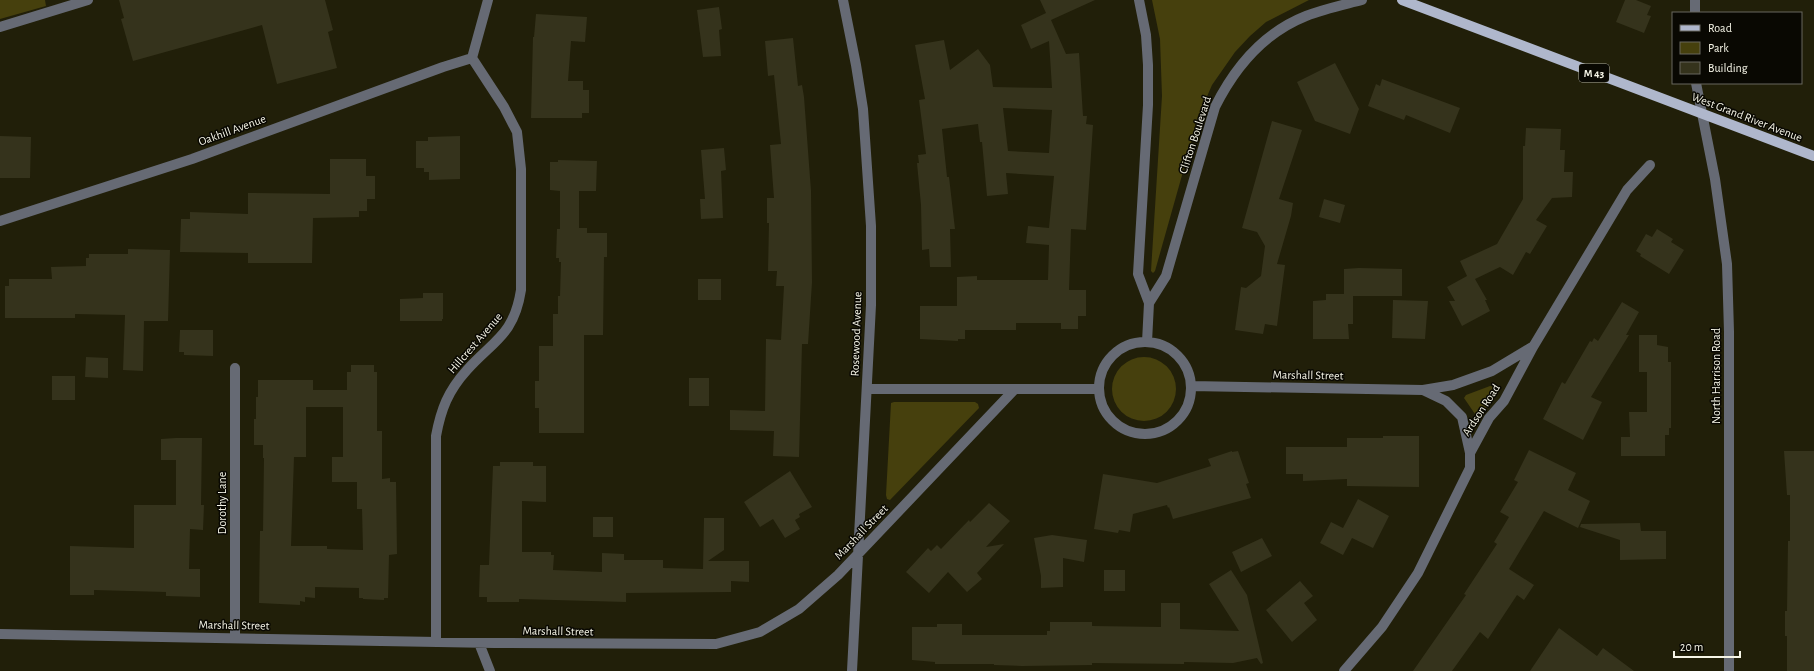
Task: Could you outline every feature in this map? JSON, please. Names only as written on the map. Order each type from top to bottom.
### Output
[{"type":"main road","name":"West Grand River Avenue","points":[[1402,0],[1814,156]]},
{"type":"street","points":[[0,27],[88,0]]},
{"type":"street","points":[[472,58],[488,0]]},
{"type":"street","name":"Rosewood Avenue","points":[[843,0],[863,109],[871,226],[871,305],[852,671]]},
{"type":"street","name":"Clifton Boulevard","points":[[1139,0],[1146,35],[1148,104],[1138,274],[1150,303]]},
{"type":"street","name":"Clifton Boulevard","points":[[1147,342],[1150,303],[1166,276],[1215,108],[1226,84],[1243,62],[1259,45],[1279,29],[1306,16],[1362,0]]},
{"type":"street","points":[[1695,0],[1695,12]]},
{"type":"street","name":"Oakhill Avenue","points":[[0,221],[192,159],[443,67],[472,58]]},
{"type":"street","name":"Hillcrest Avenue","points":[[436,642],[436,436],[441,412],[449,395],[467,370],[496,342],[508,327],[518,307],[521,290],[521,169],[517,132],[504,107],[472,58]]},
{"type":"street","name":"North Harrison Road","points":[[1696,84],[1716,186],[1727,264],[1729,332],[1728,671]]},
{"type":"street","name":"Ardson Road","points":[[1344,671],[1382,626],[1418,573],[1470,468],[1470,453],[1489,418],[1504,401],[1533,347],[1627,190],[1650,165]]},
{"type":"street","points":[[1147,342],[1158,344],[1178,356],[1185,364],[1191,386],[1188,406],[1177,422],[1166,430],[1153,434],[1133,433],[1115,424],[1106,414],[1100,403],[1098,389],[1100,374],[1107,361],[1118,350],[1132,344],[1147,342]]},
{"type":"street","name":"Marshall Street","points":[[1191,386],[1423,390],[1453,385],[1492,371],[1533,347]]},
{"type":"street","name":"Dorothy Lane","points":[[234,638],[235,368]]},
{"type":"street","points":[[867,389],[1098,389]]},
{"type":"street","name":"Marshall Street","points":[[0,634],[479,643],[716,644],[760,632],[799,609],[838,575],[1015,389]]},
{"type":"street","name":"Marshall Street","points":[[1423,390],[1446,401],[1462,417],[1470,453]]},
{"type":"street","points":[[479,643],[490,671]]},
{"type":"green space","points":[[0,0],[45,0],[46,6],[0,19]]},
{"type":"green space","points":[[1152,0],[1309,0],[1266,22],[1250,36],[1235,52],[1212,85],[1199,115],[1155,271],[1153,273],[1151,271],[1162,96],[1160,39]]},
{"type":"green space","points":[[1144,357],[1156,359],[1167,366],[1174,377],[1176,389],[1174,401],[1167,412],[1156,419],[1144,421],[1132,419],[1121,412],[1114,401],[1112,389],[1114,377],[1121,366],[1132,359]]},
{"type":"green space","points":[[1490,386],[1495,387],[1496,390],[1482,416],[1477,417],[1464,398],[1466,395]]},
{"type":"green space","points":[[975,402],[978,404],[979,408],[890,500],[887,499],[886,495],[891,403]]},
{"type":"building","points":[[119,0],[325,0],[333,30],[328,32],[337,68],[277,84],[262,25],[133,61],[121,19],[124,18]]},
{"type":"building","points":[[1040,0],[1095,0],[1051,20],[1066,54],[1079,53],[1083,116],[1087,116],[1086,124],[1093,125],[1086,230],[1071,229],[1069,290],[1086,290],[1086,316],[1078,316],[1078,329],[1061,329],[1061,323],[1016,323],[1016,330],[965,330],[965,339],[958,339],[958,341],[920,339],[920,306],[957,306],[957,277],[977,276],[977,280],[1048,280],[1049,245],[1026,243],[1028,226],[1049,228],[1054,176],[1006,173],[1008,194],[987,196],[982,142],[980,142],[978,124],[942,129],[947,177],[949,177],[955,229],[950,229],[951,267],[930,267],[929,249],[922,250],[921,205],[917,163],[919,163],[918,155],[926,154],[919,100],[925,99],[915,45],[944,40],[950,70],[978,49],[990,65],[993,87],[1052,88],[1049,41],[1031,49],[1021,25],[1046,13]],"holes":[[[1003,108],[1052,110],[1049,153],[1008,151]]]},
{"type":"building","points":[[1625,0],[1636,0],[1651,6],[1647,15],[1651,16],[1644,33],[1616,22]]},
{"type":"building","points":[[719,7],[722,29],[719,30],[721,56],[703,57],[697,10]]},
{"type":"building","points":[[536,14],[587,17],[585,42],[571,41],[568,81],[583,81],[583,90],[589,90],[589,113],[582,113],[582,118],[531,118],[533,37]]},
{"type":"building","points":[[793,38],[798,86],[802,85],[804,97],[811,191],[812,282],[808,344],[802,344],[799,457],[773,456],[774,431],[730,430],[730,410],[765,411],[766,339],[781,340],[784,286],[776,286],[777,271],[768,271],[769,223],[767,223],[767,198],[774,198],[770,145],[781,144],[774,75],[768,76],[765,41]]},
{"type":"building","points":[[1335,63],[1359,109],[1350,134],[1315,121],[1297,82]]},
{"type":"building","points":[[1382,79],[1460,108],[1450,133],[1406,115],[1404,120],[1368,106],[1376,84],[1380,86]]},
{"type":"building","points":[[1272,121],[1302,130],[1279,199],[1293,203],[1291,216],[1277,264],[1285,265],[1277,326],[1265,324],[1263,334],[1235,330],[1241,287],[1246,288],[1261,276],[1265,246],[1257,232],[1242,228]]},
{"type":"building","points":[[1526,128],[1561,129],[1560,150],[1565,150],[1564,172],[1573,172],[1572,197],[1552,198],[1536,220],[1547,226],[1530,254],[1526,252],[1513,275],[1500,267],[1475,279],[1487,300],[1485,300],[1490,311],[1462,326],[1449,301],[1455,301],[1447,287],[1467,276],[1460,261],[1497,244],[1523,199],[1523,146],[1525,146]]},
{"type":"building","points":[[0,136],[31,137],[30,178],[0,178]]},
{"type":"building","points":[[460,136],[460,179],[429,180],[429,172],[424,172],[424,168],[416,168],[416,141],[428,141],[428,137]]},
{"type":"building","points":[[724,148],[726,170],[721,171],[723,218],[701,219],[700,199],[705,199],[701,150]]},
{"type":"building","points":[[330,159],[366,159],[366,176],[375,176],[375,199],[367,199],[367,211],[359,211],[359,217],[313,218],[312,263],[248,263],[248,253],[180,252],[181,219],[190,219],[190,212],[248,214],[248,193],[330,194]]},
{"type":"building","points":[[558,160],[597,161],[596,191],[579,191],[579,228],[587,228],[587,233],[607,233],[607,257],[604,257],[603,335],[584,335],[584,433],[539,433],[539,408],[535,408],[535,381],[539,381],[539,346],[553,346],[553,314],[558,314],[558,296],[560,296],[561,262],[559,262],[559,258],[556,258],[557,229],[560,229],[560,191],[550,190],[550,162],[558,162]]},
{"type":"building","points":[[1324,199],[1345,205],[1340,223],[1319,217]]},
{"type":"building","points":[[1657,229],[1673,239],[1671,242],[1684,250],[1669,274],[1640,256],[1641,254],[1636,251],[1646,234],[1652,237]]},
{"type":"building","points":[[128,249],[170,250],[168,321],[144,321],[143,371],[123,370],[125,315],[75,314],[75,318],[5,318],[5,286],[9,286],[9,279],[52,279],[51,267],[86,266],[86,258],[89,258],[89,254],[128,254]]},
{"type":"building","points":[[1344,269],[1402,269],[1402,296],[1353,296],[1353,324],[1348,324],[1349,339],[1313,339],[1313,301],[1326,300],[1326,294],[1344,294]]},
{"type":"building","points":[[698,279],[721,279],[721,300],[698,300]]},
{"type":"building","points":[[423,293],[443,293],[442,321],[400,321],[400,299],[423,298]]},
{"type":"building","points":[[1393,300],[1428,301],[1425,339],[1392,338]]},
{"type":"building","points":[[1622,302],[1639,312],[1626,335],[1629,335],[1591,397],[1602,402],[1583,440],[1543,419],[1562,382],[1565,384],[1590,341],[1592,342],[1594,338],[1598,341]]},
{"type":"building","points":[[180,330],[213,330],[213,356],[184,355],[184,352],[179,352]]},
{"type":"building","points":[[1639,335],[1657,335],[1657,345],[1668,347],[1668,362],[1671,362],[1671,428],[1669,428],[1669,435],[1665,435],[1665,456],[1621,456],[1621,437],[1630,437],[1629,412],[1647,412],[1647,372],[1639,372]]},
{"type":"building","points":[[86,357],[108,358],[108,378],[85,377]]},
{"type":"building","points":[[351,365],[374,365],[374,372],[377,372],[377,431],[382,431],[382,479],[390,478],[390,482],[396,482],[397,554],[389,555],[388,598],[384,598],[384,600],[359,598],[359,588],[315,587],[315,598],[305,597],[305,602],[300,601],[300,605],[259,603],[260,531],[263,531],[264,458],[263,445],[254,445],[254,419],[256,419],[258,380],[313,380],[313,390],[347,390],[347,372],[351,372]],"holes":[[[306,407],[343,407],[343,457],[332,457],[332,482],[357,482],[357,509],[362,509],[363,550],[327,549],[327,546],[291,546],[294,457],[306,457]]]},
{"type":"building","points":[[52,376],[75,376],[75,400],[52,400]]},
{"type":"building","points":[[689,378],[709,378],[709,406],[689,406]]},
{"type":"building","points":[[1383,436],[1419,436],[1419,487],[1347,486],[1347,479],[1303,481],[1303,474],[1286,474],[1286,447],[1347,447],[1347,438],[1383,438]]},
{"type":"building","points":[[202,438],[201,505],[204,505],[203,530],[190,529],[189,569],[200,569],[200,597],[166,596],[166,592],[94,590],[94,595],[70,595],[70,546],[134,548],[134,505],[176,505],[176,460],[161,460],[161,439]]},
{"type":"building","points":[[1529,450],[1576,473],[1568,490],[1590,501],[1578,528],[1544,511],[1509,569],[1534,585],[1524,600],[1517,595],[1488,639],[1480,632],[1452,671],[1413,671],[1466,595],[1464,594],[1497,544],[1494,542],[1509,517],[1500,512],[1518,482],[1514,480]]},
{"type":"building","points":[[1232,451],[1238,451],[1249,483],[1246,484],[1251,498],[1173,519],[1167,505],[1133,514],[1130,532],[1119,530],[1118,533],[1094,529],[1103,474],[1157,483],[1211,466],[1208,459]]},
{"type":"building","points":[[1784,451],[1814,451],[1814,671],[1787,671],[1785,611],[1787,611],[1790,495],[1787,495]]},
{"type":"building","points":[[500,462],[533,462],[533,466],[546,466],[546,502],[522,501],[522,552],[551,552],[551,555],[554,555],[553,570],[602,572],[602,553],[624,554],[624,560],[663,560],[663,568],[703,569],[704,518],[724,518],[724,550],[708,561],[749,561],[749,582],[731,581],[731,592],[626,593],[626,602],[519,599],[519,602],[487,602],[487,597],[479,597],[480,565],[489,565],[493,466],[500,466]]},
{"type":"building","points":[[790,471],[812,507],[799,514],[800,517],[795,520],[800,529],[785,538],[773,519],[760,527],[744,502]]},
{"type":"building","points":[[1358,499],[1389,516],[1373,548],[1352,538],[1343,555],[1320,543],[1331,522],[1343,528]]},
{"type":"building","points":[[989,503],[1010,521],[986,547],[1004,544],[977,573],[982,579],[967,592],[948,572],[929,593],[906,572],[928,548],[931,551],[937,545],[941,549],[969,520],[970,522]]},
{"type":"building","points":[[593,517],[613,517],[613,537],[593,537]]},
{"type":"building","points":[[1640,523],[1641,531],[1666,531],[1666,559],[1620,560],[1620,540],[1580,527],[1581,524]]},
{"type":"building","points":[[1052,535],[1087,540],[1084,562],[1063,558],[1063,587],[1041,588],[1041,576],[1034,538]]},
{"type":"building","points":[[1262,538],[1272,556],[1241,572],[1232,552]]},
{"type":"building","points":[[1104,570],[1125,570],[1125,591],[1104,591]]},
{"type":"building","points":[[1231,570],[1247,595],[1263,663],[1261,664],[1257,658],[1233,663],[1092,663],[1092,665],[1022,666],[994,664],[935,664],[935,662],[912,660],[912,627],[937,627],[937,624],[962,624],[962,635],[1047,635],[1047,631],[1050,631],[1050,622],[1092,622],[1092,626],[1161,627],[1161,603],[1180,603],[1180,629],[1239,631],[1209,584]]},
{"type":"building","points":[[1300,581],[1313,596],[1304,603],[1317,620],[1292,642],[1266,610]]},
{"type":"building","points":[[1559,628],[1597,656],[1603,648],[1634,671],[1530,671]]}]
